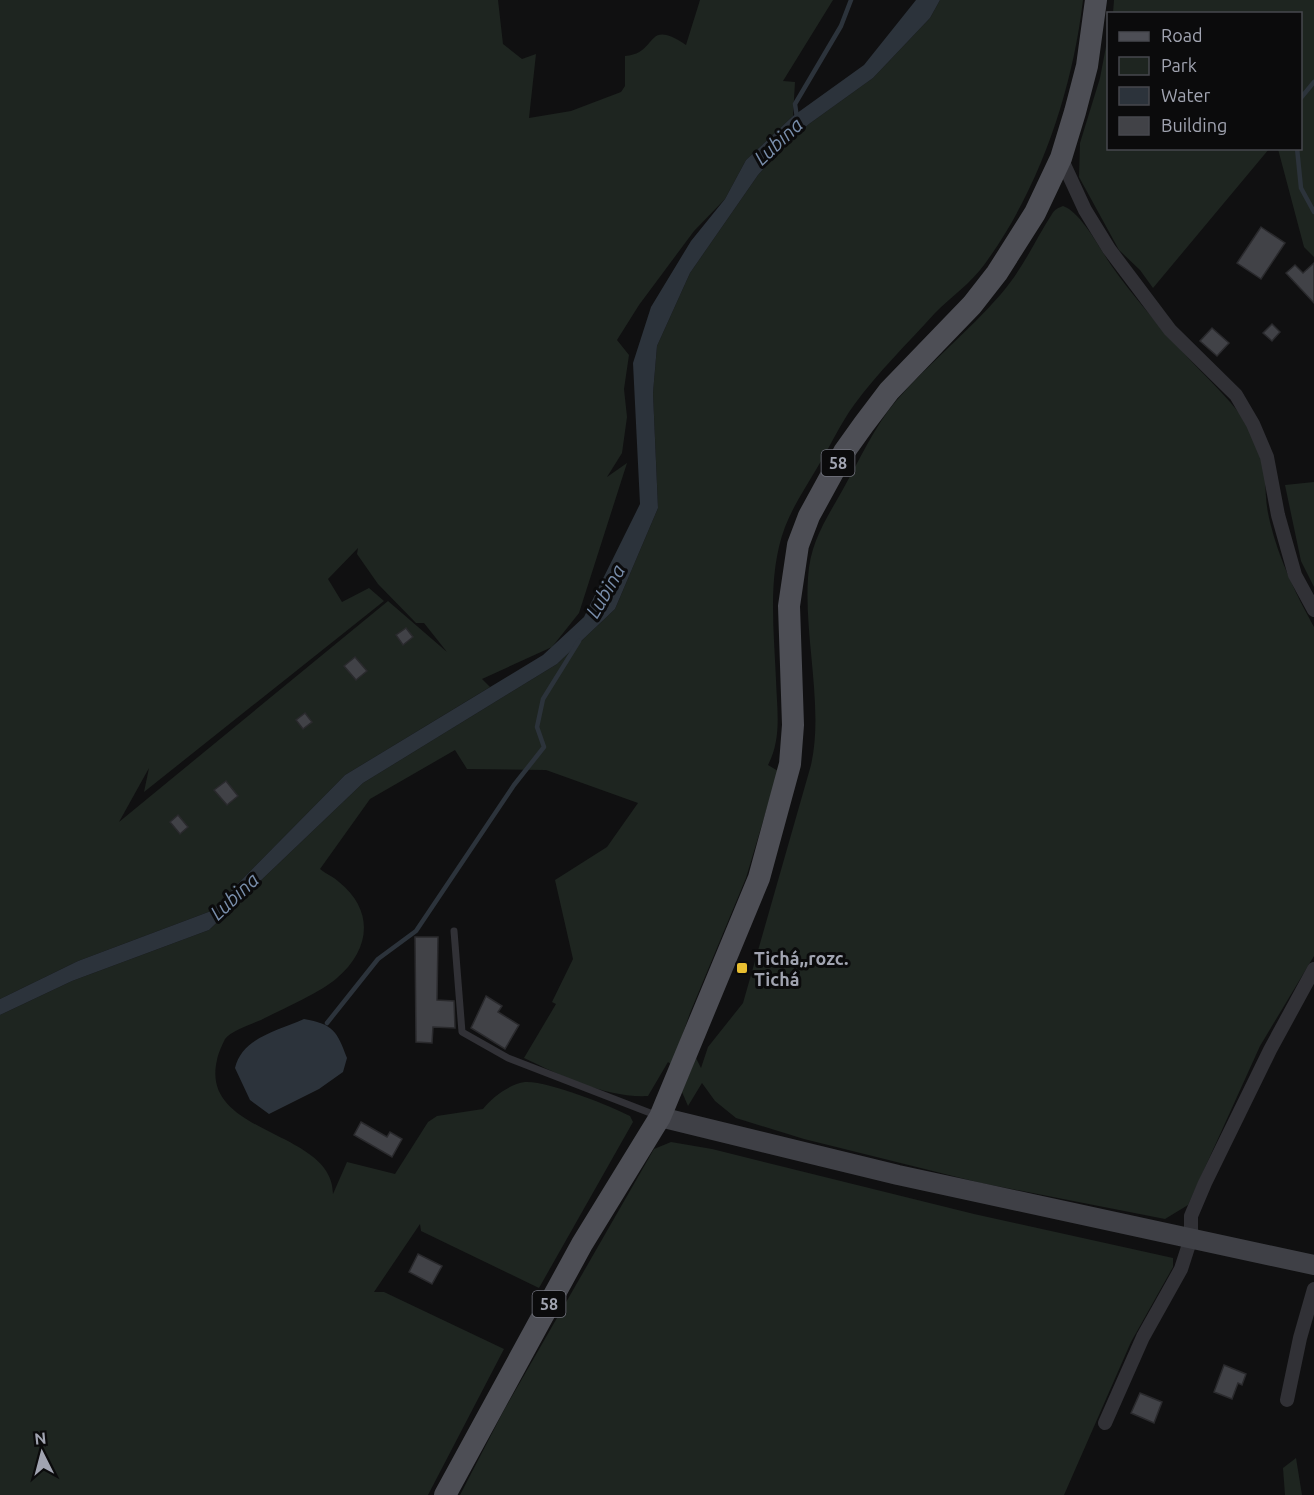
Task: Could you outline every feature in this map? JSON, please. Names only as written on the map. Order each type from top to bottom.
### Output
[{"type":"main road","name":"58","points":[[445,1495],[582,1244],[660,1117],[759,878],[790,764],[793,725],[789,606],[794,566],[809,516],[844,452],[889,391],[972,305],[997,273],[1035,213],[1061,158],[1087,66],[1096,0]]},
{"type":"street","points":[[1061,158],[1085,210],[1109,249],[1170,330],[1236,395],[1253,424],[1268,457],[1278,515],[1295,574],[1314,610]]},
{"type":"street","points":[[1105,1423],[1143,1337],[1180,1269],[1191,1238],[1191,1216],[1205,1183],[1269,1050],[1314,969]]},
{"type":"street","points":[[660,1117],[898,1175],[1314,1265]]},
{"type":"street","points":[[1287,1400],[1300,1338],[1314,1293]]},
{"type":"lane","points":[[454,932],[462,1032],[507,1058],[660,1117]]},
{"type":"green space","points":[[0,0],[498,0],[503,44],[522,59],[536,54],[529,118],[571,111],[621,92],[625,86],[625,56],[643,50],[657,36],[673,37],[686,45],[700,0],[833,0],[783,81],[795,82],[793,116],[746,160],[725,199],[694,231],[639,305],[617,340],[629,355],[624,389],[627,417],[622,453],[607,477],[627,463],[579,613],[552,647],[482,679],[490,687],[345,775],[211,911],[78,961],[0,999]],"holes":[[[358,548],[357,554],[378,584],[416,623],[424,623],[447,652],[388,601],[119,822],[149,768],[144,792],[384,601],[369,588],[342,602],[328,579]]]},
{"type":"green space","points":[[940,0],[1083,0],[1071,70],[1037,173],[1004,236],[979,272],[935,313],[863,393],[844,420],[785,527],[776,564],[773,603],[778,724],[775,745],[768,765],[778,771],[746,878],[690,1013],[672,1065],[668,1062],[648,1096],[632,1096],[600,1090],[524,1058],[556,1004],[552,1002],[573,959],[555,880],[607,847],[638,803],[546,770],[467,769],[455,750],[370,799],[320,869],[351,893],[359,905],[363,918],[362,943],[348,967],[330,984],[311,995],[232,1033],[225,1039],[219,1052],[217,1085],[228,1104],[246,1119],[312,1156],[327,1173],[333,1194],[347,1162],[395,1174],[428,1122],[437,1116],[483,1109],[502,1092],[519,1083],[535,1082],[578,1094],[630,1116],[633,1122],[539,1288],[421,1231],[420,1224],[374,1292],[384,1292],[504,1349],[428,1495],[0,1495],[0,1015],[72,981],[209,930],[363,783],[557,664],[615,609],[658,508],[653,393],[657,346],[690,273],[758,175],[785,145],[809,124],[873,78],[930,18]]},
{"type":"green space","points":[[1114,0],[1314,0],[1314,257],[1304,247],[1278,150],[1302,150],[1302,12],[1113,12]]},
{"type":"green space","points":[[1107,41],[1107,150],[1268,150],[1153,288],[1140,270],[1119,250],[1079,177],[1080,143],[1100,78]]},
{"type":"green space","points":[[1063,206],[1083,223],[1136,298],[1236,409],[1254,435],[1262,457],[1268,513],[1276,543],[1293,586],[1314,627],[1314,956],[1260,1046],[1188,1205],[1165,1219],[981,1183],[804,1139],[736,1118],[715,1101],[702,1083],[688,1106],[682,1092],[696,1058],[701,1068],[708,1047],[743,1003],[811,765],[815,697],[808,578],[809,565],[819,533],[867,444],[888,411],[1001,294],[1053,212]]},
{"type":"green space","points":[[1314,482],[1314,587],[1301,561],[1285,485]]},
{"type":"green space","points":[[671,1142],[712,1149],[974,1214],[1173,1258],[1173,1267],[1131,1342],[1064,1495],[460,1495],[503,1412],[654,1149]]},
{"type":"green space","points":[[1296,1458],[1302,1495],[1285,1495],[1283,1468]]},
{"type":"water","name":"Lubina","points":[[916,0],[940,0],[930,18],[873,78],[809,124],[785,145],[758,175],[690,273],[657,346],[653,393],[658,508],[615,609],[557,664],[363,783],[209,930],[72,981],[0,1015],[0,999],[78,961],[211,911],[345,775],[543,655],[584,617],[640,504],[633,363],[651,307],[691,241],[725,199],[746,160],[793,116],[864,65]]},
{"type":"water","points":[[304,1019],[322,1023],[337,1035],[347,1058],[343,1072],[319,1089],[269,1114],[250,1100],[235,1068],[245,1049],[253,1042]]},
{"type":"building","points":[[1261,227],[1285,243],[1261,279],[1237,263]]},
{"type":"building","points":[[1314,263],[1314,303],[1286,273],[1295,265],[1303,273]]},
{"type":"building","points":[[1272,324],[1280,332],[1272,341],[1263,333]]},
{"type":"building","points":[[1212,328],[1229,343],[1217,356],[1200,341]]},
{"type":"building","points":[[406,628],[413,637],[403,645],[396,635]]},
{"type":"building","points":[[355,657],[367,671],[356,680],[344,666]]},
{"type":"building","points":[[305,713],[312,722],[303,729],[296,720]]},
{"type":"building","points":[[226,781],[238,796],[227,805],[214,790]]},
{"type":"building","points":[[178,815],[188,827],[180,834],[170,822]]},
{"type":"building","points":[[415,937],[438,937],[437,1000],[454,1001],[455,1028],[433,1027],[432,1043],[416,1042]]},
{"type":"building","points":[[486,996],[502,1006],[498,1012],[519,1025],[505,1049],[471,1028]]},
{"type":"building","points":[[361,1122],[387,1137],[390,1132],[402,1139],[392,1157],[354,1135]]},
{"type":"building","points":[[418,1254],[442,1266],[432,1284],[409,1272]]},
{"type":"building","points":[[1224,1365],[1246,1374],[1242,1385],[1238,1383],[1232,1399],[1214,1392]]},
{"type":"building","points":[[1140,1393],[1162,1402],[1154,1423],[1131,1413]]},
{"type":"waterway","name":"Lubina","points":[[797,118],[795,104],[841,26],[851,0]]},
{"type":"waterway","points":[[1302,97],[1314,82]]},
{"type":"waterway","points":[[1297,150],[1301,188],[1314,212]]},
{"type":"waterway","points":[[327,1023],[378,959],[416,931],[514,785],[544,747],[537,727],[543,699],[579,641]]},
{"type":"place","name":"Tichá,,rozc. Tichá","points":[[742,968]]}]
